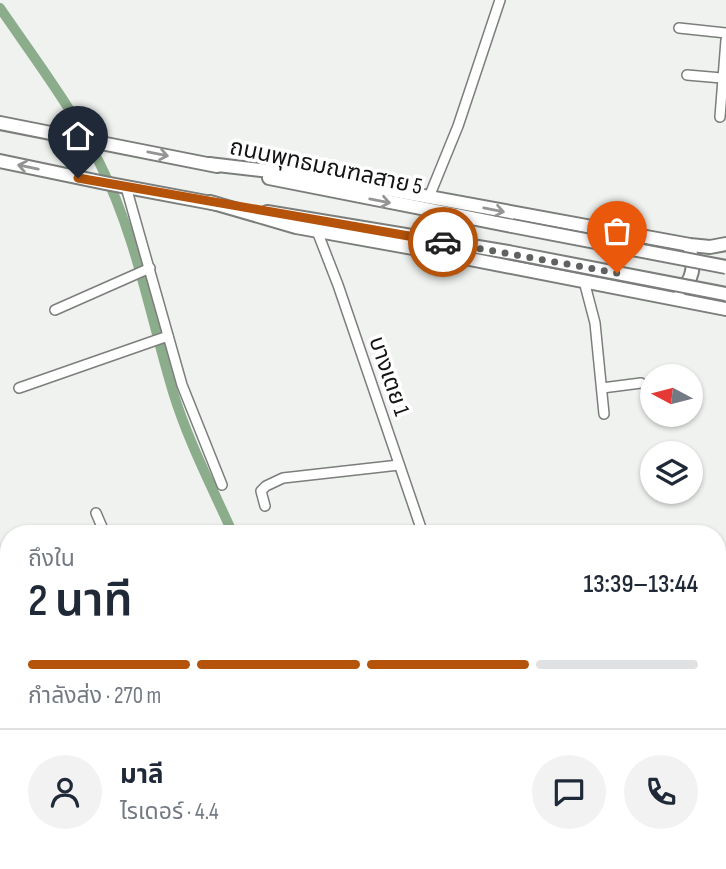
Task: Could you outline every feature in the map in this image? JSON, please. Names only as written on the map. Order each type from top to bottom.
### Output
[{"type":"main road","name":"ถนนพุทธมณฑลสาย 5","points":[[0,122],[209,164],[302,186],[726,267]]},
{"type":"main road","points":[[0,161],[105,184],[508,252],[726,293]]},
{"type":"main road","points":[[209,164],[320,177],[678,243],[710,247],[726,244]]},
{"type":"main road","points":[[209,202],[317,231],[726,309]]},
{"type":"main road","points":[[660,296],[684,289],[689,281],[694,262],[691,252],[678,243]]},
{"type":"street","points":[[429,197],[458,125],[500,0]]},
{"type":"street","points":[[679,28],[726,33]]},
{"type":"street","points":[[720,117],[726,40]]},
{"type":"street","points":[[687,75],[722,78]]},
{"type":"street","points":[[122,187],[165,337],[191,412],[222,485]]},
{"type":"street","name":"บางเตย 1","points":[[317,231],[420,525]]},
{"type":"street","points":[[55,310],[147,269]]},
{"type":"street","points":[[584,281],[595,323],[604,414]]},
{"type":"street","points":[[19,388],[165,337]]},
{"type":"street","points":[[602,388],[640,383]]},
{"type":"street","points":[[265,506],[261,491],[283,478],[399,465]]},
{"type":"street","points":[[96,513],[101,525]]},
{"type":"waterway","points":[[0,8],[78,124],[113,191],[133,247],[179,410],[229,525]]},
{"type":"way so far","points":[[443,242],[617,273]]},
{"type":"route","points":[[78,178],[443,242]]}]
